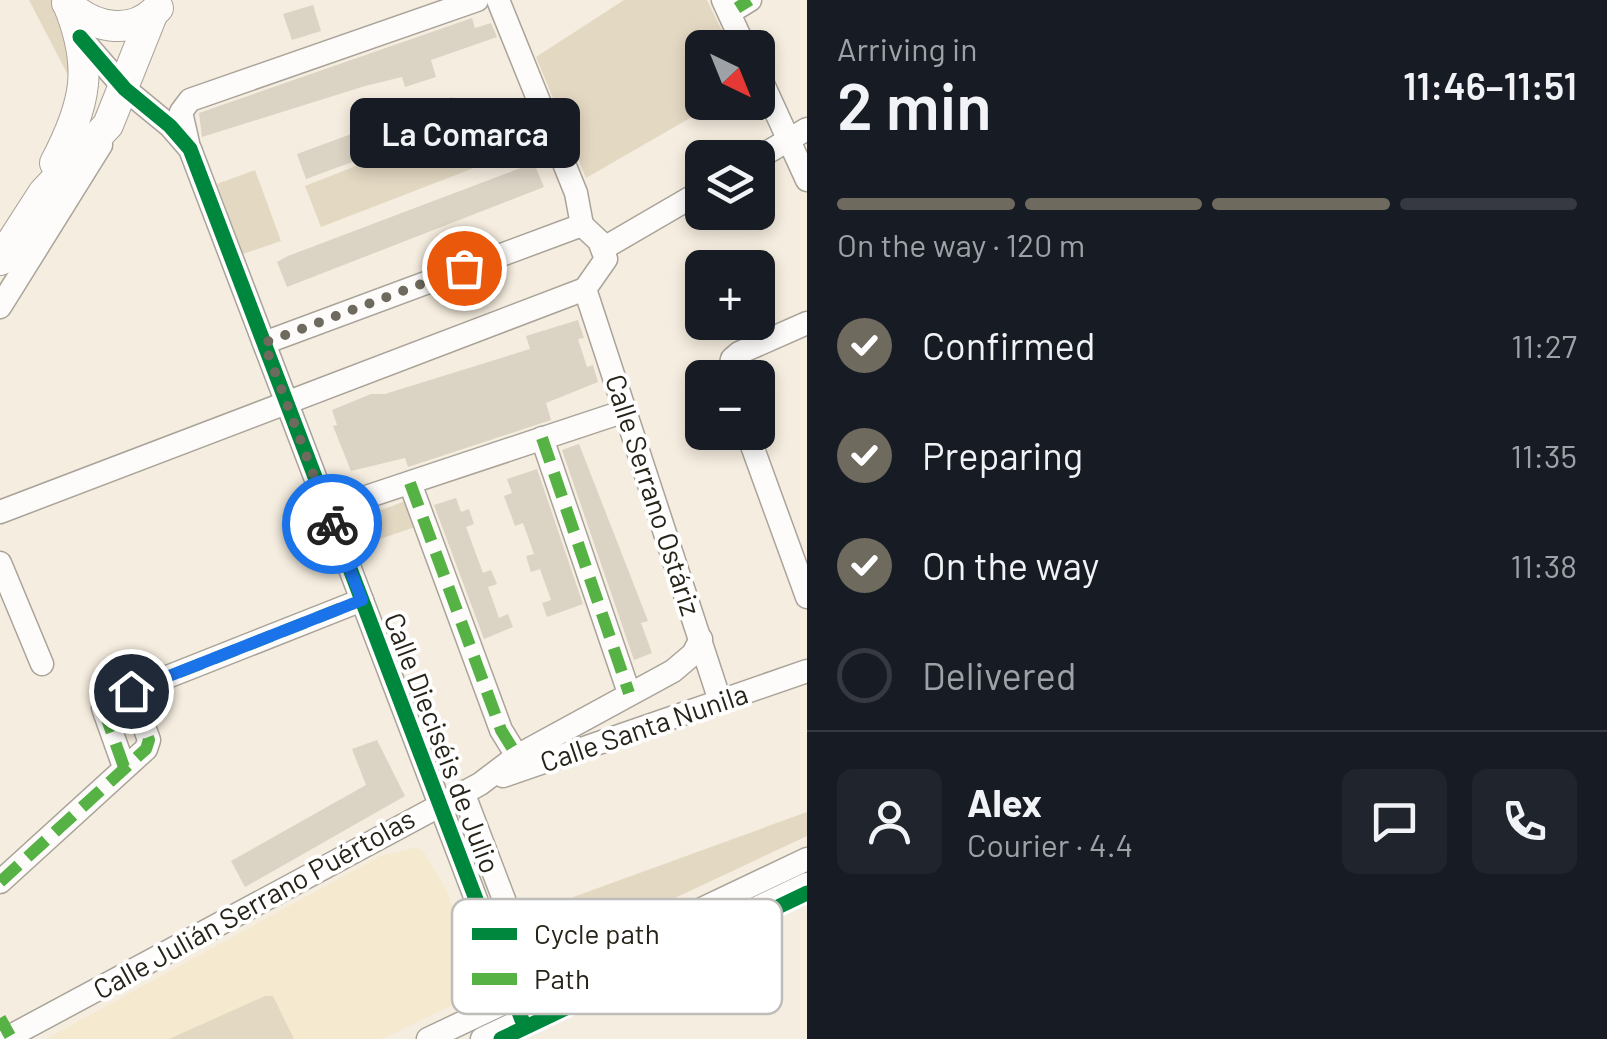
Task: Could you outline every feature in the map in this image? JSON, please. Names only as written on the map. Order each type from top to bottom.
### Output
[{"type":"main road","points":[[67,2],[95,23],[113,27],[158,7]]},
{"type":"main road","points":[[0,260],[44,192],[80,110],[84,76],[80,36],[67,2]]},
{"type":"main road","points":[[44,192],[108,124],[158,7]]},
{"type":"street","points":[[190,149],[181,115],[190,100],[477,0]]},
{"type":"street","points":[[0,512],[585,290],[605,266],[604,248],[582,225],[576,194],[498,0]]},
{"type":"street","points":[[737,3],[742,30]]},
{"type":"street","name":"Calle Dieciséis de Julio","points":[[80,36],[125,89],[170,126],[190,149],[474,899]]},
{"type":"street","points":[[775,100],[798,135],[807,180]]},
{"type":"street","points":[[0,308],[94,156],[108,124]]},
{"type":"street","points":[[775,148],[798,135]]},
{"type":"street","points":[[604,248],[685,200]]},
{"type":"street","points":[[264,343],[582,225]]},
{"type":"street","name":"Calle Serrano Ostáriz","points":[[585,290],[720,701]]},
{"type":"street","points":[[738,360],[751,346],[807,323]]},
{"type":"street","points":[[327,510],[622,412]]},
{"type":"street","points":[[542,438],[629,694]]},
{"type":"street","points":[[754,450],[807,597]]},
{"type":"street","points":[[410,483],[501,730],[517,756]]},
{"type":"street","points":[[0,563],[42,664]]},
{"type":"street","points":[[124,767],[103,708],[110,700],[362,600]]},
{"type":"street","name":"Calle Julián Serrano Puértolas","points":[[5,1031],[472,788],[517,756],[686,661],[700,639]]},
{"type":"street","name":"Calle Santa Nunila","points":[[472,788],[807,671]]},
{"type":"street","points":[[0,882],[146,749],[148,740],[131,691]]},
{"type":"street","name":"Calle Dieciséis de Julio","points":[[472,788],[508,899]]},
{"type":"street","points":[[722,899],[807,859]]},
{"type":"street","points":[[776,899],[807,884]]},
{"type":"street","points":[[428,1039],[479,1014]]},
{"type":"street","name":"Calle Dieciséis de Julio","points":[[519,1014],[522,1020]]},
{"type":"street","points":[[522,1020],[524,1014]]},
{"type":"street","points":[[482,1039],[535,1014]]},
{"type":"shaded area","points":[[29,0],[51,0],[70,48],[69,77]]},
{"type":"shaded area","points":[[624,0],[707,0],[722,30],[685,30],[687,120],[586,178],[536,57]]},
{"type":"shaded area","points":[[463,124],[479,166],[321,227],[305,186]]},
{"type":"shaded area","points":[[255,170],[281,241],[243,254],[217,184]]},
{"type":"shaded area","points":[[408,500],[418,526],[359,546],[353,526],[360,518]]},
{"type":"shaded area","points":[[807,812],[807,836],[673,899],[568,899]]},
{"type":"shaded area","points":[[422,849],[446,889],[452,904],[452,1005],[382,1039],[46,1039],[380,856]]},
{"type":"shaded area","points":[[265,996],[273,996],[294,1039],[169,1039]]},
{"type":"building","points":[[313,5],[321,31],[292,40],[283,14]]},
{"type":"building","points":[[472,18],[475,28],[491,23],[497,37],[431,60],[436,77],[405,87],[402,77],[365,86],[202,137],[199,113]]},
{"type":"building","points":[[452,97],[461,122],[306,179],[297,154]]},
{"type":"building","points":[[534,163],[544,187],[287,287],[277,262],[288,256]]},
{"type":"building","points":[[578,320],[584,338],[578,339],[587,367],[593,365],[598,382],[546,403],[551,420],[408,467],[405,458],[351,471],[333,426],[337,425],[332,410],[371,394],[385,394],[530,349],[526,336]]},
{"type":"building","points":[[579,444],[648,621],[641,623],[652,653],[634,660],[562,450]]},
{"type":"building","points":[[537,469],[583,604],[547,617],[542,603],[551,600],[540,569],[531,572],[526,556],[534,554],[523,523],[515,526],[504,496],[512,493],[507,479]]},
{"type":"building","points":[[456,498],[461,512],[469,509],[474,524],[466,527],[483,573],[491,570],[497,584],[488,587],[499,618],[508,614],[513,627],[484,639],[434,505]]},
{"type":"building","points":[[377,740],[405,796],[245,887],[231,861],[366,785],[352,749]]},
{"type":"marked path","points":[[737,8],[750,0]]},
{"type":"marked path","points":[[542,438],[629,693]]},
{"type":"marked path","points":[[410,483],[501,730],[517,756]]},
{"type":"marked path","points":[[124,767],[103,708],[109,700],[362,600]]},
{"type":"marked path","points":[[0,882],[146,749],[149,740],[131,691]]},
{"type":"marked path","points":[[0,1018],[10,1036]]},
{"type":"cycle path","points":[[80,37],[125,89],[170,126],[190,149],[476,899]]},
{"type":"cycle path","points":[[782,905],[807,893]]},
{"type":"cycle path","points":[[520,1014],[522,1020]]},
{"type":"cycle path","points":[[501,1039],[553,1014]]},
{"type":"way so far","points":[[332,524],[264,343],[464,268]]},
{"type":"place","name":"La Comarca","points":[[464,268]]},
{"type":"route","points":[[131,691],[362,600],[332,524]]}]
